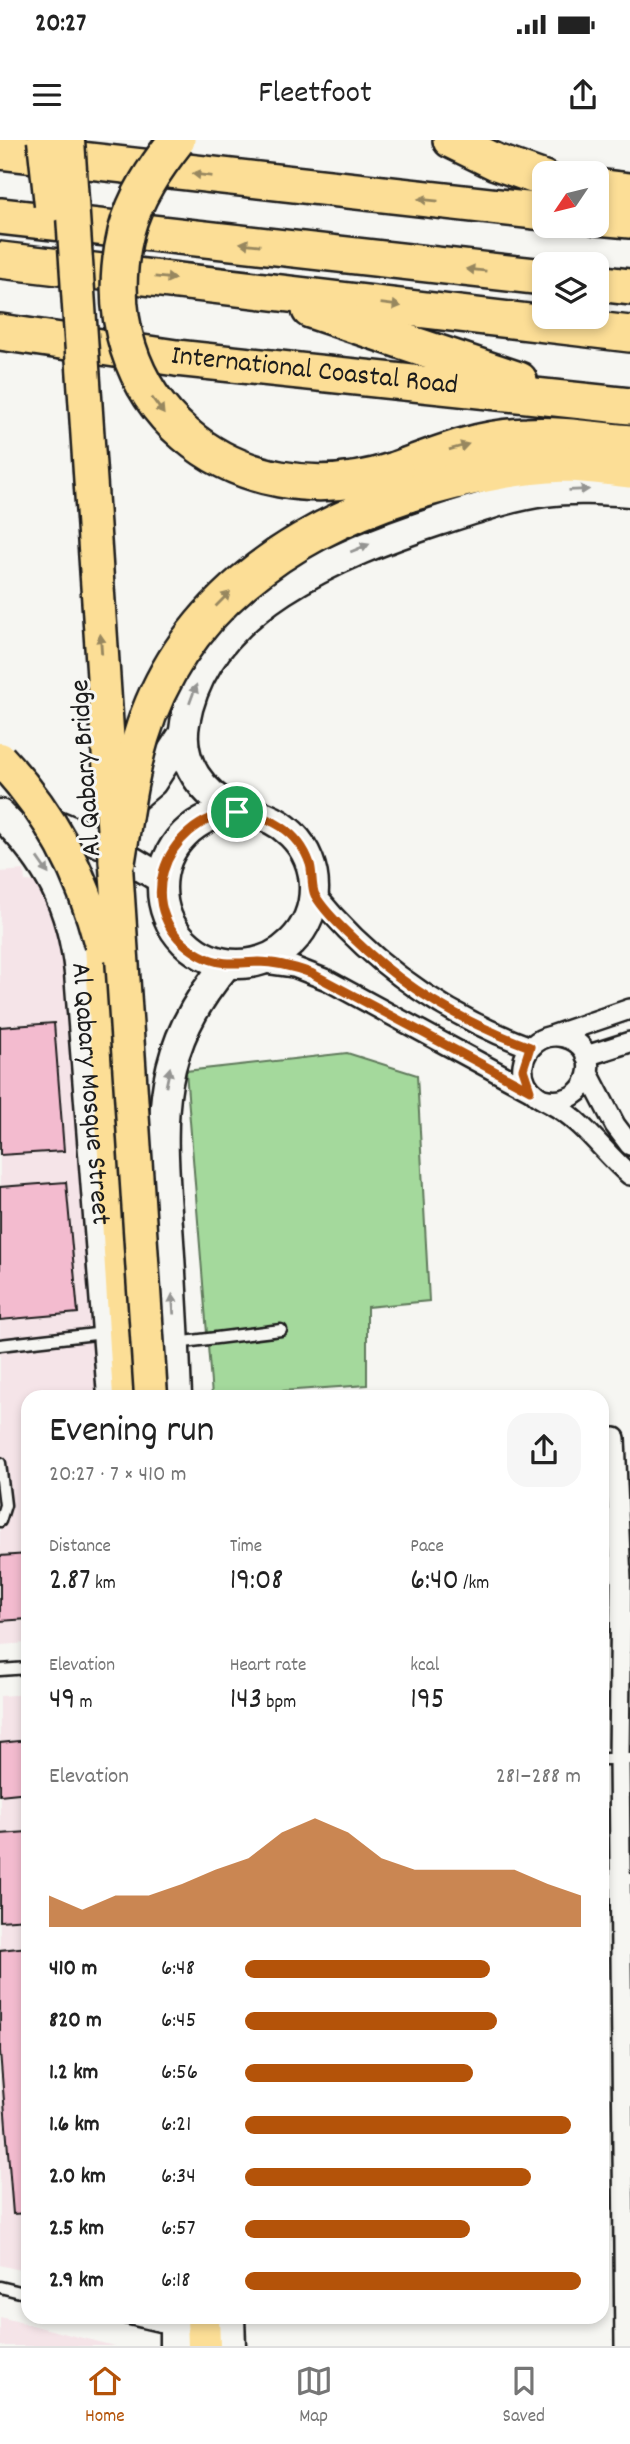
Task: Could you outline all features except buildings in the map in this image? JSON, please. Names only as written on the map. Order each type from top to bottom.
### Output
[{"type":"highway","points":[[177,140],[140,195],[127,230],[121,256],[120,294],[124,331],[140,377],[151,397],[172,424],[198,447],[238,469],[259,476],[319,485],[471,477],[566,464],[630,470]]},
{"type":"highway","points":[[451,140],[530,174]]},
{"type":"highway","points":[[0,151],[532,211]]},
{"type":"highway","points":[[609,188],[630,191]]},
{"type":"highway","points":[[0,216],[532,277]]},
{"type":"highway","points":[[609,218],[630,220]]},
{"type":"highway","points":[[0,260],[630,334]]},
{"type":"highway","points":[[609,285],[630,287]]},
{"type":"highway","points":[[240,287],[579,399]]},
{"type":"highway","name":"International Coastal Road","points":[[0,332],[176,358],[630,406]]},
{"type":"highway","points":[[117,862],[134,764],[150,712],[174,663],[205,618],[244,580],[288,548],[358,512],[455,448],[502,438],[550,436],[630,443]]},
{"type":"main road","name":"Al Qabary Bridge","points":[[44,140],[101,945],[129,1390]]},
{"type":"main road","name":"Al Qabary Bridge","points":[[68,140],[151,1390]]},
{"type":"main road","points":[[0,759],[38,804],[64,844],[80,877],[101,945]]},
{"type":"main road","points":[[203,2324],[204,2346]]},
{"type":"street","points":[[75,831],[109,816],[139,795],[164,768],[182,736],[198,682],[218,650],[264,605],[329,561],[377,541],[510,498],[568,490],[630,492]]},
{"type":"street","points":[[182,736],[195,776],[213,797],[237,812]]},
{"type":"street","points":[[0,805],[75,831],[162,879]]},
{"type":"street","points":[[258,962],[286,948],[305,924],[314,894],[309,863],[293,836],[267,818],[237,812],[221,813],[193,826],[172,849],[162,879],[164,908],[177,934],[199,954],[227,964],[258,962],[294,967],[327,980],[537,1095],[567,1115],[630,1175]]},
{"type":"street","name":"Al Qabary Mosque Street","points":[[0,814],[56,884],[72,925],[79,973],[112,1390]]},
{"type":"street","points":[[314,894],[353,939],[415,989],[475,1025],[530,1047]]},
{"type":"street","points":[[177,1390],[163,1151],[164,1101],[175,1051],[184,1027],[203,994],[227,964]]},
{"type":"street","points":[[630,1009],[551,1036],[530,1047],[523,1069],[537,1095],[553,1102],[572,1097],[580,1091],[587,1064],[630,1042]]},
{"type":"street","points":[[551,1036],[568,1038],[587,1064],[615,1125],[630,1145]]},
{"type":"street","points":[[615,1438],[621,1569],[617,1759],[626,2151],[625,2346]]},
{"type":"street","points":[[230,2324],[231,2346]]},
{"type":"lane","points":[[175,1343],[281,1330]]},
{"type":"lane","points":[[0,1345],[107,1333]]},
{"type":"lane","points":[[0,1463],[5,1505],[0,1521]]},
{"type":"lane","points":[[0,1670],[21,1668]]},
{"type":"lane","points":[[0,2287],[21,2292]]},
{"type":"lane","points":[[150,2324],[178,2331]]},
{"type":"shaded area","points":[[24,870],[25,881],[37,882],[63,936],[98,1390],[21,1390],[21,1644],[0,1645],[0,872]]},
{"type":"shaded area","points":[[21,1694],[21,2270],[0,2265],[0,1696]]},
{"type":"shaded area","points":[[0,2317],[114,2346],[0,2346]]},
{"type":"green space","points":[[347,1053],[417,1075],[429,1301],[367,1307],[367,1385],[297,1390],[212,1390],[186,1071]]},
{"type":"route","points":[[237,812],[267,818],[293,836],[309,863],[314,894],[353,939],[398,978],[475,1025],[530,1047],[523,1061],[523,1076],[530,1090],[311,973],[294,967],[258,962],[227,964],[212,960],[187,946],[169,922],[164,908],[161,893],[165,863],[181,837],[193,826],[221,813],[237,812]]}]
